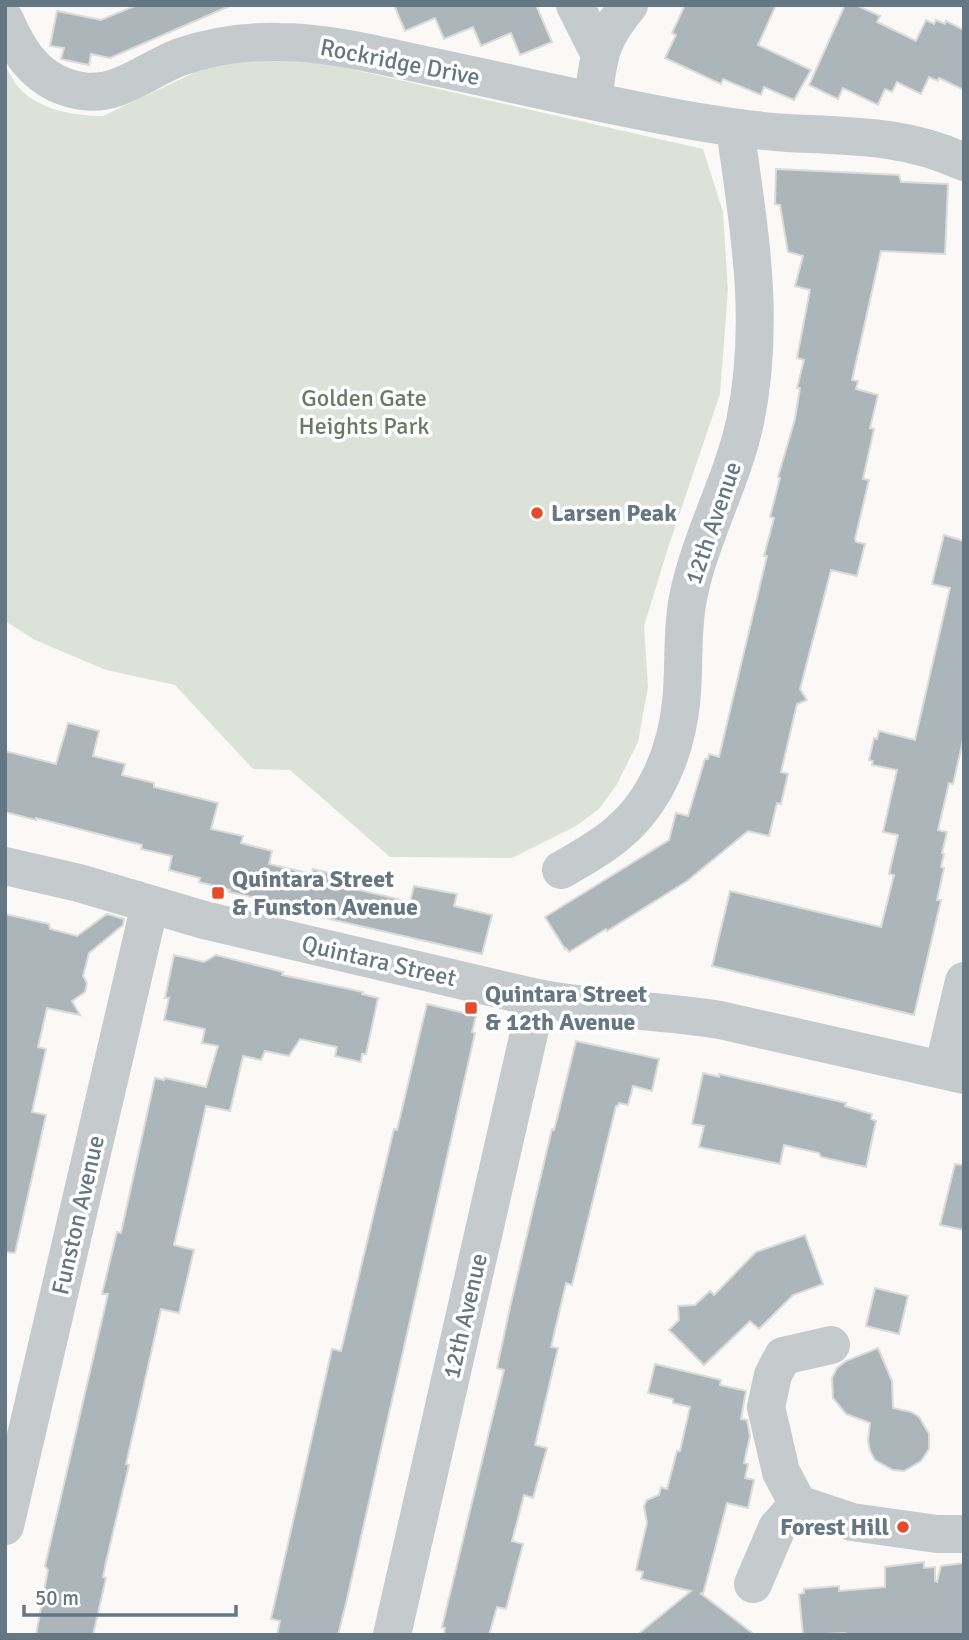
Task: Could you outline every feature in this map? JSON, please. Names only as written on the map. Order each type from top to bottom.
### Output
[{"type":"street","points":[[575,5],[599,53]]},
{"type":"street","points":[[593,100],[599,53],[609,33],[629,5]]},
{"type":"street","name":"Rockridge Drive","points":[[5,20],[19,50],[30,65],[56,83],[70,88],[98,92],[112,90],[156,67],[203,50],[230,44],[281,42],[371,54],[735,128],[905,141],[964,162]]},
{"type":"street","name":"12th Avenue","points":[[561,870],[607,842],[634,819],[661,777],[677,728],[688,597],[736,458],[749,401],[755,349],[755,276],[735,128]]},
{"type":"street","name":"Quintara Street","points":[[5,866],[79,883],[204,920],[537,998],[575,1005],[686,1014],[720,1020],[954,1073]]},
{"type":"street","name":"Funston Avenue","points":[[5,1526],[150,904]]},
{"type":"street","points":[[954,1073],[964,981]]},
{"type":"street","name":"12th Avenue","points":[[392,1635],[537,998]]},
{"type":"street","points":[[831,1345],[783,1356],[772,1375],[766,1407],[781,1472],[798,1504],[852,1522],[937,1534],[964,1534]]},
{"type":"street","points":[[753,1584],[777,1528],[798,1504]]},
{"type":"green space","name":"Golden Gate Heights Park","points":[[243,58],[277,58],[333,65],[703,149],[723,212],[728,290],[720,394],[644,626],[648,687],[638,742],[617,784],[599,809],[576,826],[512,858],[390,857],[290,770],[253,769],[175,685],[106,670],[35,640],[5,621],[5,66],[20,89],[37,102],[70,113],[103,116],[202,69]]},
{"type":"building","points":[[137,5],[232,5],[110,58],[91,54],[89,65],[61,59],[64,48],[50,46],[57,11],[101,20]]},
{"type":"building","points":[[394,5],[536,5],[552,42],[520,55],[511,33],[481,46],[473,27],[444,39],[435,18],[405,31]]},
{"type":"building","points":[[685,5],[776,5],[758,45],[811,70],[794,100],[764,87],[761,95],[723,79],[721,84],[665,58],[676,35],[672,33]]},
{"type":"building","points":[[845,5],[856,5],[880,16],[877,22],[916,41],[926,20],[934,24],[936,20],[945,24],[946,21],[964,30],[964,90],[939,78],[938,81],[929,77],[921,94],[897,82],[892,92],[885,89],[878,105],[843,88],[838,99],[809,85]]},
{"type":"building","points":[[776,169],[899,175],[901,182],[948,184],[945,254],[881,251],[852,380],[858,381],[856,389],[878,395],[863,479],[869,480],[855,539],[856,542],[865,544],[857,576],[831,570],[800,689],[807,700],[797,704],[781,772],[788,774],[769,836],[748,831],[687,881],[569,952],[545,917],[669,840],[676,813],[688,816],[705,759],[708,759],[709,754],[719,757],[767,556],[764,556],[774,518],[770,517],[780,478],[778,477],[795,419],[800,388],[797,388],[804,360],[797,358],[810,290],[795,286],[803,256],[788,252],[780,205],[775,204]]},
{"type":"building","points":[[944,535],[964,541],[964,736],[953,784],[949,783],[938,830],[947,832],[942,853],[941,867],[944,868],[937,900],[941,900],[914,1015],[712,966],[730,891],[881,927],[894,875],[889,874],[898,835],[883,832],[897,770],[872,765],[873,761],[869,760],[874,738],[877,739],[879,731],[915,740],[950,588],[932,584]]},
{"type":"building","points":[[68,723],[99,731],[93,756],[125,764],[122,775],[154,783],[154,787],[218,803],[211,829],[243,836],[241,843],[272,851],[269,864],[312,874],[313,869],[357,880],[355,889],[410,902],[414,886],[457,894],[454,906],[492,915],[482,954],[260,903],[260,899],[229,892],[230,890],[199,882],[200,878],[169,870],[172,856],[141,849],[142,845],[5,812],[5,751],[56,764]]},
{"type":"building","points":[[5,914],[49,924],[50,929],[77,936],[107,914],[124,919],[123,925],[89,953],[83,976],[87,983],[85,992],[72,1001],[80,1015],[47,1008],[38,1047],[46,1049],[32,1112],[46,1115],[15,1253],[5,1252]]},
{"type":"building","points":[[174,955],[204,962],[216,955],[283,972],[282,975],[363,992],[362,994],[378,998],[366,1054],[362,1054],[361,1062],[335,1056],[337,1047],[300,1039],[289,1056],[265,1051],[261,1060],[243,1056],[230,1111],[206,1106],[174,1245],[194,1250],[179,1313],[161,1309],[126,1464],[129,1465],[106,1562],[103,1577],[106,1578],[93,1635],[36,1635],[48,1570],[45,1566],[108,1294],[102,1294],[117,1232],[121,1233],[155,1078],[206,1087],[218,1046],[202,1043],[205,1029],[164,1020],[169,998],[165,998]]},
{"type":"building","points":[[427,1004],[476,1016],[472,1032],[475,1033],[347,1599],[338,1635],[277,1635],[280,1621],[271,1619],[332,1349],[341,1351]]},
{"type":"building","points":[[576,1041],[659,1059],[652,1091],[633,1086],[628,1105],[619,1103],[616,1106],[572,1285],[566,1283],[551,1347],[558,1348],[535,1445],[547,1448],[533,1498],[524,1495],[512,1541],[523,1544],[506,1609],[497,1607],[489,1635],[444,1635],[445,1628],[442,1627],[504,1370],[497,1368],[511,1303],[552,1129],[554,1130]]},
{"type":"building","points":[[703,1073],[719,1077],[719,1074],[846,1103],[845,1106],[872,1114],[871,1119],[876,1121],[866,1167],[784,1145],[780,1164],[699,1147],[704,1126],[692,1124]]},
{"type":"building","points":[[955,1164],[964,1165],[964,1230],[940,1225]]},
{"type":"building","points":[[805,1235],[823,1284],[793,1295],[759,1329],[750,1321],[704,1365],[669,1330],[679,1320],[678,1306],[695,1305],[710,1291],[714,1295],[756,1252]]},
{"type":"building","points":[[875,1288],[908,1296],[899,1334],[866,1326]]},
{"type":"building","points":[[878,1348],[892,1381],[893,1408],[911,1412],[919,1417],[929,1434],[929,1449],[921,1461],[904,1471],[893,1470],[875,1460],[868,1441],[870,1423],[846,1414],[833,1398],[832,1378],[837,1368],[846,1361]]},
{"type":"building","points":[[655,1364],[721,1380],[720,1385],[746,1391],[741,1419],[747,1420],[750,1436],[744,1463],[748,1464],[745,1478],[754,1480],[748,1508],[727,1503],[703,1594],[700,1593],[755,1635],[637,1635],[691,1591],[641,1579],[643,1572],[636,1570],[647,1523],[644,1506],[647,1500],[659,1495],[661,1487],[667,1489],[677,1451],[680,1451],[690,1407],[673,1403],[673,1399],[648,1393]]},
{"type":"building","points":[[924,1562],[924,1568],[935,1567],[937,1582],[941,1566],[964,1563],[964,1635],[803,1635],[799,1594],[804,1593],[804,1589],[839,1586],[839,1591],[885,1587],[885,1567]]},
{"type":"place","name":"Larsen Peak","points":[[537,513]]},
{"type":"place","name":"Quintara Street & Funston Avenue","points":[[218,893]]},
{"type":"place","name":"Quintara Street & 12th Avenue","points":[[471,1008]]},
{"type":"place","name":"Forest Hill","points":[[903,1527]]}]
